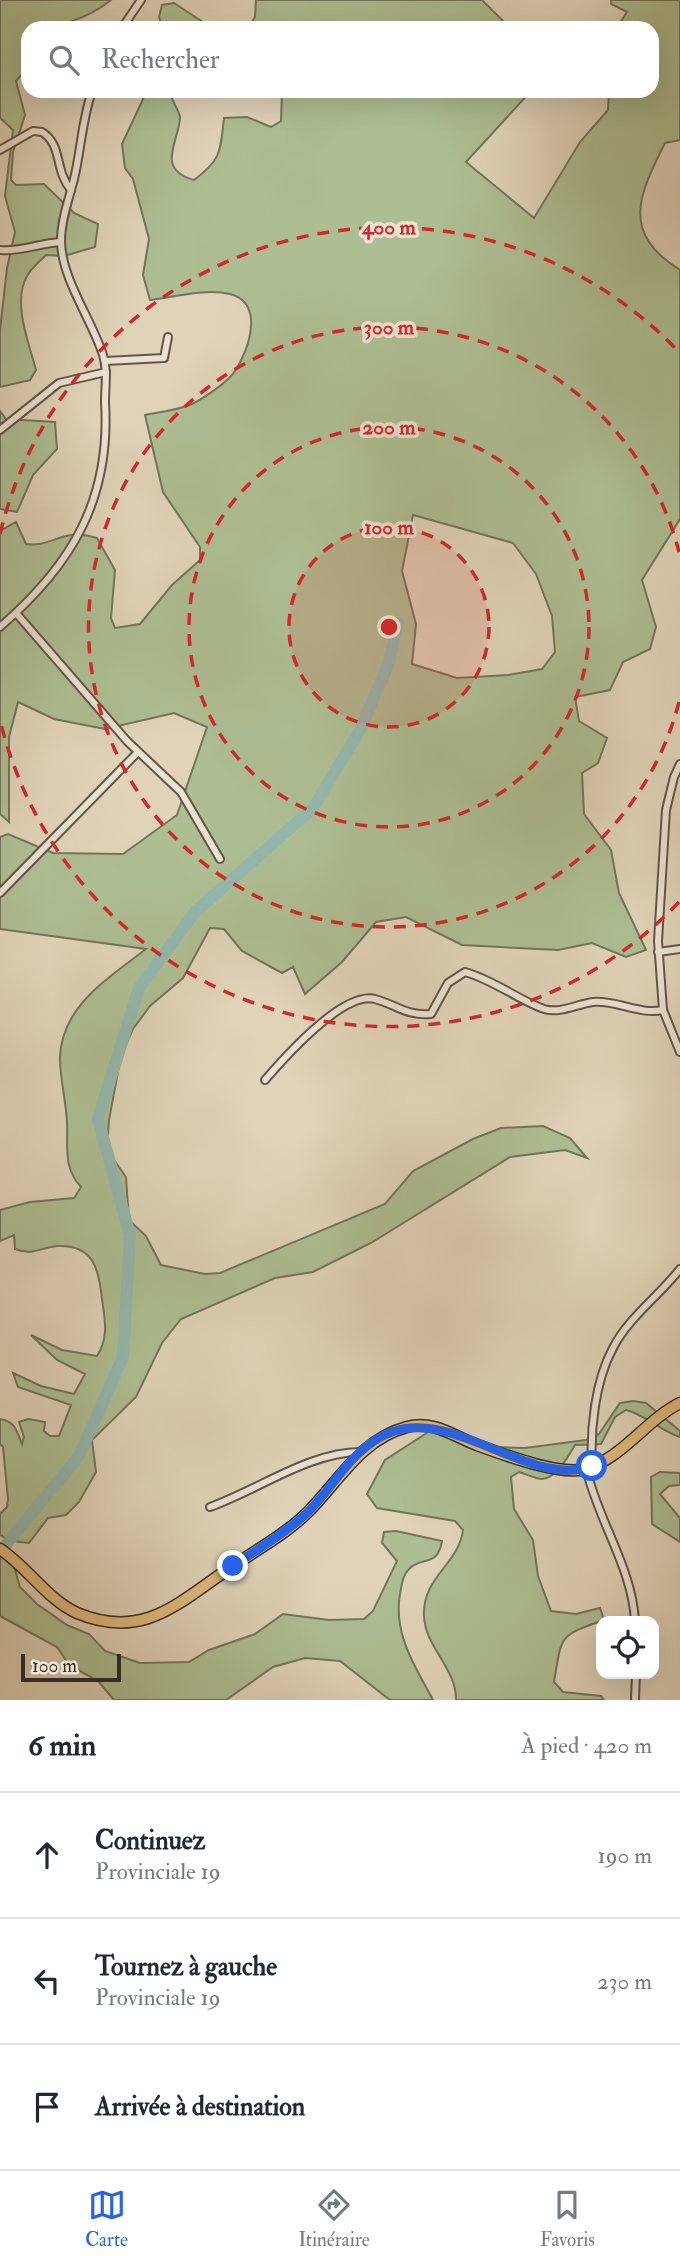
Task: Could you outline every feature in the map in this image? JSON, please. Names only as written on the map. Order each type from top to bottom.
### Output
[{"type":"main road","points":[[0,1549],[75,1612],[112,1622],[144,1621],[181,1604],[296,1523],[362,1452],[390,1432],[418,1426],[446,1430],[475,1444],[543,1465],[589,1467],[620,1449],[655,1418],[680,1403]]},
{"type":"street","points":[[127,21],[141,0]]},
{"type":"street","points":[[0,627],[34,598],[67,554],[93,506],[103,467],[105,361],[74,287],[61,242],[81,127],[90,98]]},
{"type":"street","points":[[0,150],[33,131],[46,134],[57,153],[61,178],[71,190]]},
{"type":"street","points":[[0,250],[25,250],[46,243],[61,242]]},
{"type":"street","points":[[105,361],[164,358],[168,337]]},
{"type":"street","points":[[0,430],[60,383],[106,372]]},
{"type":"street","points":[[16,613],[138,752],[181,792],[220,859]]},
{"type":"street","points":[[0,893],[138,752]]},
{"type":"street","points":[[679,768],[666,810],[658,952],[663,1010],[680,1052]]},
{"type":"street","points":[[658,952],[680,949]]},
{"type":"street","points":[[265,1080],[316,1026],[336,1012],[366,999],[376,999],[406,1013],[431,1014],[448,983],[465,972],[503,987],[544,1009],[555,1010],[593,1002],[636,1010],[663,1010]]},
{"type":"street","points":[[672,1032],[680,1036]]},
{"type":"street","points":[[634,1616],[631,1594],[593,1497],[589,1467],[596,1412],[613,1347],[680,1269]]},
{"type":"street","points":[[210,1507],[243,1496],[327,1455],[362,1452]]},
{"type":"street","points":[[635,1700],[636,1679]]},
{"type":"green space","points":[[0,0],[111,0],[72,21],[21,21],[21,75],[16,81],[25,115],[13,152],[11,180],[16,185],[44,184],[74,213],[98,224],[95,247],[64,256],[46,255],[29,273],[23,286],[21,310],[36,370],[30,380],[0,387],[0,330],[7,268],[15,232],[5,196],[13,130],[0,118]]},
{"type":"green space","points":[[256,0],[482,0],[503,21],[252,21]]},
{"type":"green space","points":[[611,0],[680,0],[680,140],[665,143],[648,179],[640,212],[642,227],[649,241],[661,256],[680,270],[680,519],[642,580],[656,627],[650,649],[623,662],[610,690],[575,697],[579,721],[607,738],[598,763],[582,773],[584,814],[611,850],[619,893],[646,950],[626,957],[592,943],[558,950],[462,945],[406,917],[376,922],[342,962],[305,994],[293,967],[282,973],[242,951],[224,929],[210,928],[183,978],[150,1006],[133,1029],[121,1056],[109,1120],[107,1150],[126,1177],[129,1220],[146,1236],[161,1265],[205,1274],[220,1273],[385,1204],[413,1171],[473,1139],[501,1128],[543,1126],[570,1138],[587,1158],[565,1150],[510,1157],[371,1243],[313,1272],[275,1278],[181,1319],[162,1343],[136,1397],[92,1440],[96,1472],[79,1502],[66,1515],[48,1518],[29,1543],[11,1541],[0,1535],[0,1514],[7,1507],[8,1499],[3,1447],[0,1444],[0,1419],[12,1425],[22,1444],[24,1437],[19,1422],[28,1419],[45,1422],[44,1431],[50,1436],[59,1436],[71,1405],[18,1387],[13,1373],[41,1386],[74,1394],[85,1374],[57,1360],[31,1335],[62,1350],[97,1356],[105,1335],[105,1322],[99,1278],[87,1254],[79,1249],[57,1246],[31,1252],[15,1249],[14,1235],[0,1241],[0,1210],[30,1202],[74,1198],[81,1187],[69,1165],[60,1066],[62,1040],[78,1008],[90,995],[146,949],[0,929],[0,837],[8,834],[53,853],[123,854],[177,815],[207,727],[174,713],[105,729],[54,719],[18,702],[9,737],[9,822],[0,814],[0,531],[16,522],[26,544],[75,535],[97,538],[115,570],[111,618],[115,628],[140,624],[172,585],[200,560],[200,547],[163,492],[145,415],[187,406],[221,385],[232,375],[240,362],[251,328],[248,307],[241,299],[230,294],[201,292],[150,300],[143,275],[149,239],[133,179],[125,168],[122,144],[144,98],[172,98],[180,117],[172,161],[175,169],[194,180],[210,166],[218,154],[224,118],[247,117],[271,127],[281,121],[282,98],[525,98],[466,162],[534,218],[580,142],[608,110],[609,98],[659,98],[659,21],[621,21],[627,12],[611,4]],"holes":[[[413,515],[513,543],[536,574],[552,616],[555,652],[542,669],[508,675],[457,678],[412,664],[416,624],[402,571]]]},
{"type":"green space","points":[[174,3],[201,21],[160,21],[162,5]]},
{"type":"green space","points":[[0,411],[6,419],[55,422],[57,449],[33,475],[17,512],[0,509]]},
{"type":"green space","points":[[620,1403],[646,1403],[680,1431],[680,1437],[626,1410],[615,1417],[601,1444],[575,1445],[553,1475],[542,1479],[519,1472],[511,1477],[514,1509],[533,1540],[538,1576],[551,1611],[576,1614],[600,1608],[603,1616],[596,1616],[596,1623],[570,1634],[565,1639],[561,1646],[554,1682],[563,1692],[601,1696],[604,1700],[456,1700],[452,1678],[430,1638],[424,1616],[429,1591],[455,1552],[463,1530],[455,1521],[377,1508],[367,1494],[385,1460],[436,1427],[488,1447],[525,1448],[586,1440],[599,1434]]},
{"type":"green space","points":[[660,1472],[680,1473],[680,1485],[669,1486],[660,1494],[680,1518],[680,1542],[652,1524],[651,1477]]},
{"type":"green space","points":[[396,1531],[442,1541],[437,1555],[414,1565],[407,1572],[402,1584],[399,1609],[407,1649],[433,1700],[390,1700],[340,1661],[305,1658],[273,1667],[226,1700],[114,1700],[98,1681],[69,1665],[57,1647],[0,1616],[0,1552],[13,1563],[20,1587],[37,1604],[67,1625],[89,1634],[105,1651],[140,1663],[189,1662],[209,1650],[255,1634],[283,1614],[329,1620],[364,1619],[373,1611],[397,1561],[382,1543],[384,1532]]},
{"type":"waterway","points":[[0,1552],[79,1456],[123,1357],[130,1235],[98,1119],[139,988],[195,912],[313,808],[360,730],[389,663],[398,623]]},
{"type":"route","points":[[233,1566],[296,1523],[354,1458],[390,1432],[408,1427],[436,1427],[475,1444],[543,1465],[579,1470],[592,1466]]}]
